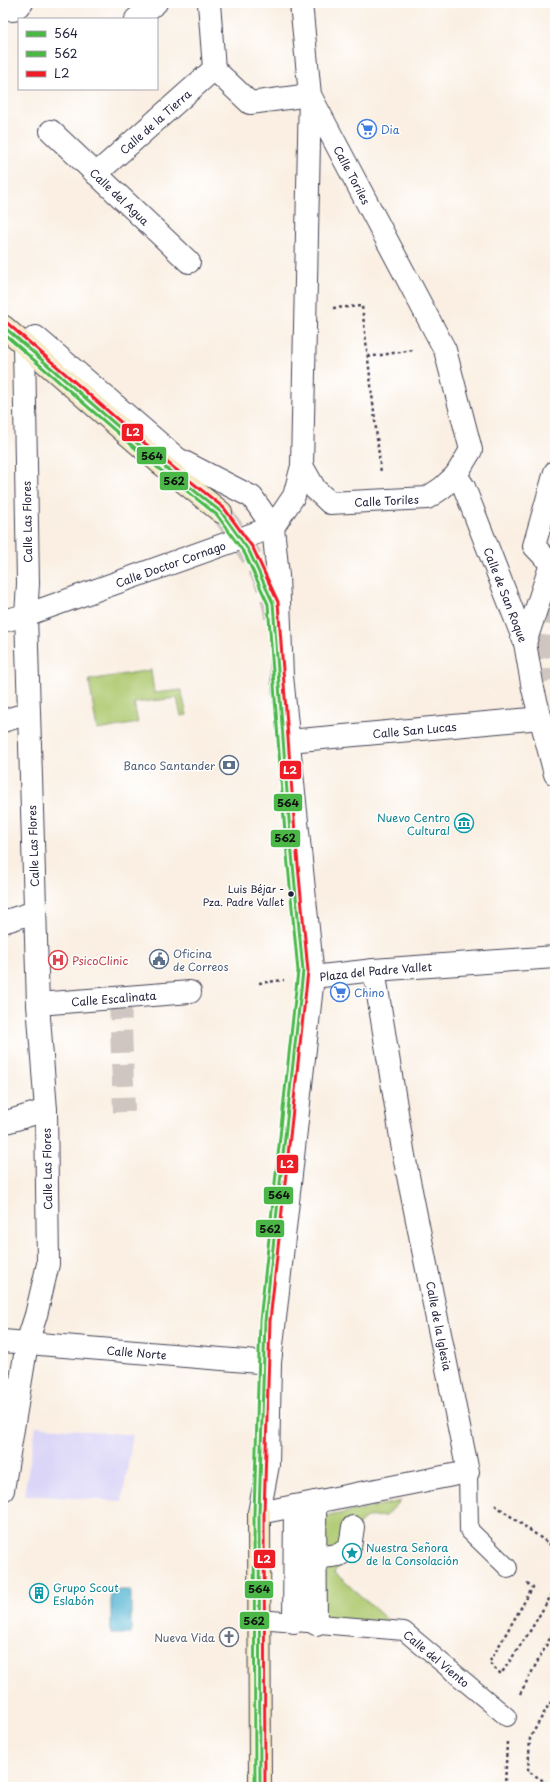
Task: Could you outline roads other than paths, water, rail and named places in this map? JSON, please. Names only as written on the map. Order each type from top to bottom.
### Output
[{"type":"street","points":[[137,18],[156,3]]},
{"type":"street","points":[[209,3],[214,69],[250,103],[310,95]]},
{"type":"street","points":[[24,345],[36,336],[178,459],[252,497],[273,527],[294,496],[302,466],[304,309],[310,95],[301,3]]},
{"type":"street","name":"Calle de la Tierra","points":[[96,174],[214,69]]},
{"type":"street","name":"Calle Toriles","points":[[302,466],[315,489],[330,503],[426,498],[442,488],[456,475],[471,450],[445,350],[310,95]]},
{"type":"street","name":"Calle del Agua","points":[[51,131],[189,262]]},
{"type":"street","points":[[3,326],[161,464],[221,512]]},
{"type":"street","name":"Calle Las Flores","points":[[3,1490],[27,1343],[36,1315],[48,1264],[46,1110],[38,1004],[26,615],[28,584],[24,345]]},
{"type":"street","points":[[525,643],[553,563],[534,546],[555,472]]},
{"type":"street","name":"Calle de San Roque","points":[[456,475],[464,487],[525,643],[533,689],[541,718]]},
{"type":"street","name":"Calle Doctor Cornago","points":[[3,621],[26,615],[273,527]]},
{"type":"street","name":"Plaza del Padre Vallet","points":[[273,527],[278,576],[282,676],[313,977],[374,970],[555,957]]},
{"type":"street","points":[[3,721],[29,713]]},
{"type":"street","points":[[541,718],[555,774]]},
{"type":"street","name":"Calle San Lucas","points":[[289,742],[541,718]]},
{"type":"street","points":[[3,922],[35,912]]},
{"type":"street","name":"Calle de la Iglesia","points":[[374,970],[404,1156],[468,1472]]},
{"type":"street","points":[[260,1787],[259,1513],[268,1465],[270,1363],[313,977]]},
{"type":"street","name":"Calle Escalinata","points":[[38,1004],[190,992]]},
{"type":"street","points":[[3,1123],[46,1110]]},
{"type":"street","name":"Calle Norte","points":[[3,1341],[270,1363]]},
{"type":"street","points":[[259,1513],[468,1472]]},
{"type":"street","points":[[305,1504],[316,1558],[316,1624]]},
{"type":"street","points":[[294,1622],[305,1504]]},
{"type":"street","points":[[316,1558],[340,1555],[350,1547],[353,1528]]},
{"type":"lane","points":[[468,1472],[469,1530],[508,1568]]},
{"type":"lane","name":"Calle del Viento","points":[[259,1619],[404,1630],[507,1717]]},
{"type":"water","points":[[111,1590],[131,1590],[131,1634],[111,1634]]},
{"type":"tunnel","points":[[221,512],[255,562],[268,590],[273,604],[275,618]]},
{"type":"tunnel","points":[[555,570],[546,643],[555,680]]},
{"type":"tunnel","points":[[120,998],[124,1112]]},
{"type":"place","name":"Dia","points":[[367,129]]},
{"type":"place","name":"Banco Santander","points":[[229,765]]},
{"type":"place","name":"Nuevo Centro Cultural","points":[[464,823]]},
{"type":"place","name":"Luis Béjar - Pza. Padre Vallet","points":[[291,894]]},
{"type":"place","name":"Oficina de Correos","points":[[159,959]]},
{"type":"place","name":"PsicoClinic","points":[[58,960]]},
{"type":"place","name":"Chino","points":[[340,992]]},
{"type":"place","name":"Nuestra Señora de la Consolación","points":[[352,1553]]},
{"type":"place","name":"Grupo Scout Eslabón","points":[[39,1593]]},
{"type":"place","name":"Nueva Vida","points":[[229,1637]]}]
